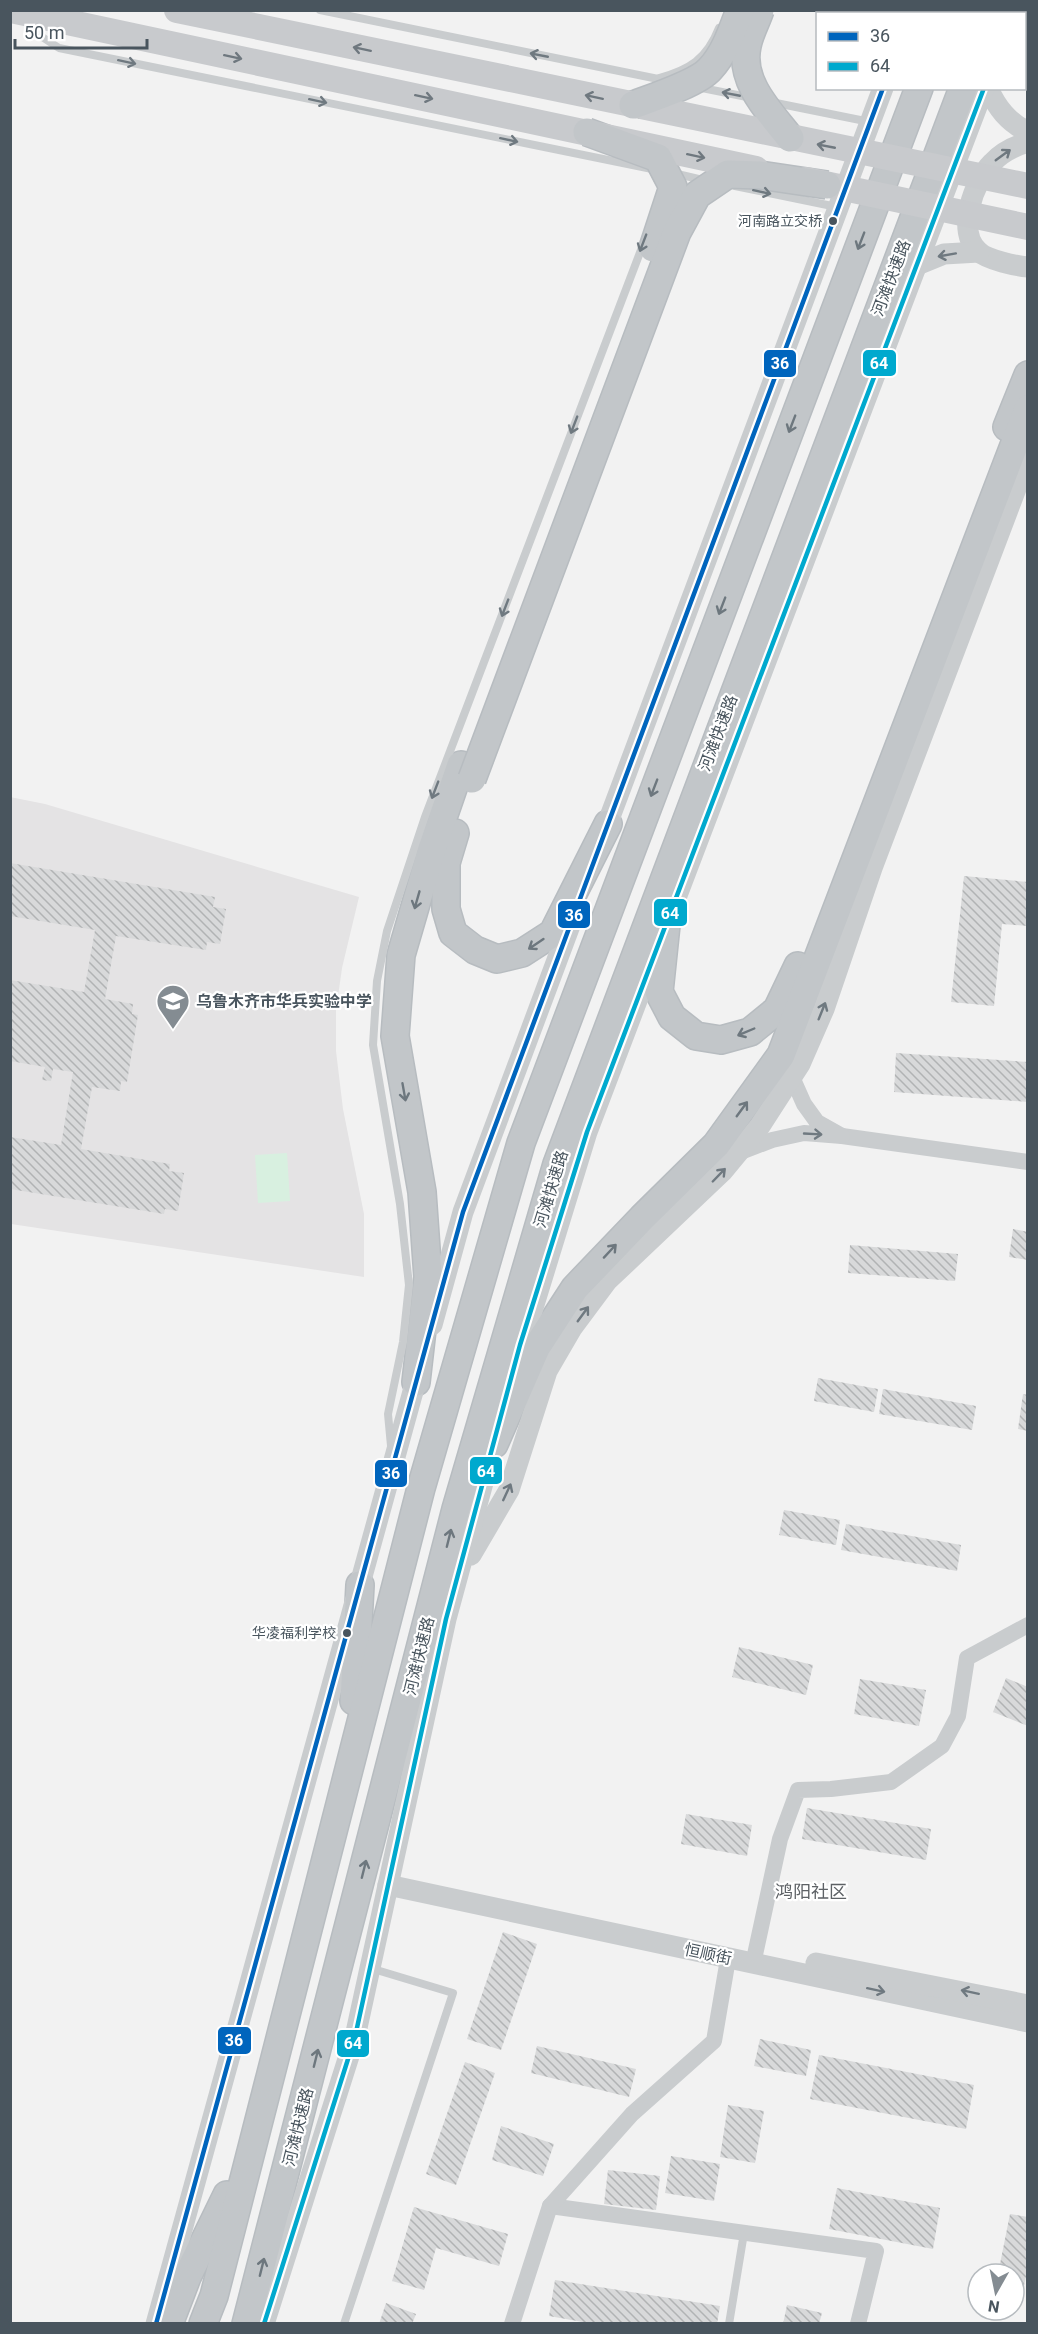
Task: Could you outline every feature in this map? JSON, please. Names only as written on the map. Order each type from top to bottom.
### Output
[{"type":"highway","points":[[760,10],[746,47],[747,75],[760,99],[790,138]]},
{"type":"highway","points":[[633,105],[683,85],[709,71],[726,46],[731,14]]},
{"type":"highway","points":[[203,2324],[214,2296],[421,1488],[521,1143],[918,90]]},
{"type":"highway","name":"河滩快速路","points":[[246,2324],[456,1509],[557,1164],[962,90]]},
{"type":"highway","points":[[587,132],[658,158],[673,187],[664,218],[466,772],[446,863],[446,909],[453,933],[475,950],[497,959],[522,953],[553,933],[608,824]]},
{"type":"highway","points":[[416,1382],[428,1277],[422,1192],[395,1036],[401,956],[431,852],[466,772],[676,232],[697,195],[728,174],[760,175],[833,196]]},
{"type":"highway","points":[[989,219],[1028,227]]},
{"type":"highway","points":[[494,1444],[537,1348],[575,1288],[716,1145],[781,1055],[825,917],[1028,375]]},
{"type":"highway","points":[[666,925],[659,992],[672,1017],[680,1024],[696,1036],[721,1040],[750,1032],[777,1010],[825,917],[1028,409]]},
{"type":"highway","points":[[352,1756],[360,1586]]},
{"type":"highway","points":[[378,1816],[446,1619]]},
{"type":"highway","points":[[169,2324],[187,2277],[253,2143]]},
{"type":"main road","points":[[11,10],[587,132],[833,196],[989,219]]},
{"type":"main road","points":[[177,10],[1028,186]]},
{"type":"street","points":[[156,2324],[463,1212],[608,824],[833,196],[870,122],[882,90]]},
{"type":"street","points":[[264,2324],[355,2037],[446,1619],[520,1345],[587,1132],[985,90]]},
{"type":"street","points":[[987,90],[1003,115],[1017,127],[1028,132]]},
{"type":"street","points":[[979,252],[969,237],[968,210],[976,184],[992,163],[1013,147],[1028,142]]},
{"type":"street","points":[[917,265],[944,254],[979,252],[1014,265],[1028,267]]},
{"type":"street","points":[[457,1579],[509,1490],[547,1371],[572,1328],[607,1281],[722,1172],[760,1126],[800,1064],[824,1009],[872,868],[1028,457]]},
{"type":"street","points":[[792,1077],[804,1104],[817,1122],[842,1136]]},
{"type":"street","points":[[737,1154],[772,1140],[804,1133],[842,1136],[1028,1162]]},
{"type":"street","points":[[755,1957],[780,1839],[798,1790],[831,1789],[891,1782],[942,1746],[958,1716],[967,1658],[1028,1625]]},
{"type":"street","name":"恒顺街","points":[[389,1879],[755,1957],[1028,2022]]},
{"type":"street","name":"恒顺街","points":[[389,1879],[728,1959],[755,1957],[1028,2005]]},
{"type":"street","points":[[512,2324],[550,2206],[632,2114],[714,2041],[728,1959]]},
{"type":"street","points":[[550,2206],[876,2251],[858,2324]]},
{"type":"lane","points":[[29,10],[33,31],[59,48],[654,170],[833,196]]},
{"type":"lane","points":[[320,10],[870,122]]},
{"type":"lane","points":[[657,78],[680,72],[697,63],[731,14]]},
{"type":"lane","points":[[654,170],[663,183]]},
{"type":"lane","points":[[650,227],[660,194]]},
{"type":"lane","points":[[392,1467],[388,1414],[403,1342],[409,1285],[400,1204],[373,1046],[377,981],[387,931],[425,818],[645,238]]},
{"type":"lane","points":[[344,2324],[453,1992],[370,1968]]},
{"type":"lane","points":[[729,2324],[744,2233]]},
{"type":"shaded area","name":"乌鲁木齐市华兵实验中学","points":[[10,797],[45,804],[359,897],[342,968],[336,1010],[336,1051],[343,1109],[364,1214],[364,1277],[11,1224]]},
{"type":"green space","points":[[287,1153],[290,1201],[258,1203],[255,1155]]},
{"type":"building","points":[[10,863],[215,897],[213,907],[226,909],[220,944],[207,942],[206,950],[116,936],[105,999],[133,1004],[132,1014],[138,1015],[127,1082],[121,1081],[120,1091],[92,1087],[81,1149],[170,1164],[169,1171],[184,1173],[178,1211],[165,1209],[164,1214],[10,1189],[10,1137],[61,1145],[73,1072],[53,1069],[51,1081],[42,1080],[45,1067],[10,1061],[10,980],[84,992],[95,930],[10,916]]},
{"type":"building","points":[[964,876],[1028,882],[1028,926],[1002,924],[994,1006],[951,1002]]},
{"type":"building","points":[[896,1053],[1028,1062],[1028,1102],[894,1092]]},
{"type":"building","points":[[1013,1229],[1028,1232],[1028,1260],[1009,1257]]},
{"type":"building","points":[[850,1245],[958,1254],[955,1281],[848,1273]]},
{"type":"building","points":[[818,1378],[878,1389],[874,1412],[814,1401]]},
{"type":"building","points":[[883,1389],[976,1406],[972,1430],[879,1414]]},
{"type":"building","points":[[1023,1394],[1028,1395],[1028,1431],[1018,1429]]},
{"type":"building","points":[[784,1510],[840,1520],[836,1545],[779,1535]]},
{"type":"building","points":[[846,1524],[961,1545],[957,1571],[841,1550]]},
{"type":"building","points":[[739,1647],[813,1665],[806,1695],[732,1677]]},
{"type":"building","points":[[1006,1678],[1028,1687],[1028,1726],[993,1712]]},
{"type":"building","points":[[860,1679],[926,1690],[919,1726],[854,1714]]},
{"type":"building","points":[[807,1808],[931,1829],[926,1860],[802,1839]]},
{"type":"building","points":[[686,1814],[752,1825],[747,1856],[681,1844]]},
{"type":"building","points":[[503,1932],[537,1944],[501,2050],[467,2039]]},
{"type":"building","points":[[760,2039],[811,2050],[806,2076],[754,2066]]},
{"type":"building","points":[[537,2046],[636,2069],[629,2097],[531,2073]]},
{"type":"building","points":[[819,2055],[974,2085],[966,2129],[810,2099]]},
{"type":"building","points":[[465,2062],[495,2073],[456,2185],[426,2174]]},
{"type":"building","points":[[728,2105],[764,2111],[755,2163],[720,2157]]},
{"type":"building","points":[[501,2126],[554,2144],[543,2176],[492,2160]]},
{"type":"building","points":[[671,2156],[720,2164],[714,2201],[665,2193]]},
{"type":"building","points":[[608,2170],[660,2176],[656,2210],[604,2204]]},
{"type":"building","points":[[837,2188],[940,2208],[933,2249],[829,2229]]},
{"type":"building","points":[[414,2207],[508,2234],[499,2266],[436,2248],[424,2290],[392,2281]]},
{"type":"building","points":[[1010,2214],[1028,2217],[1026,2277],[1026,2262],[1000,2262]]},
{"type":"building","points":[[555,2280],[720,2306],[717,2324],[594,2324],[549,2316]]},
{"type":"building","points":[[386,2303],[416,2314],[412,2324],[379,2324]]},
{"type":"building","points":[[787,2305],[822,2313],[819,2324],[783,2324]]},
{"type":"transit line","name":"36","points":[[156,2324],[463,1212],[882,90]]},
{"type":"transit line","name":"64","points":[[264,2324],[355,2037],[446,1619],[520,1345],[587,1132],[983,90]]},
{"type":"place","name":"河南路立交桥","points":[[833,221]]},
{"type":"place","name":"乌鲁木齐市华兵实验中学","points":[[173,1030]]},
{"type":"place","name":"华凌福利学校","points":[[347,1633]]},
{"type":"district","name":"鸿阳社区","points":[[811,1891]]}]
